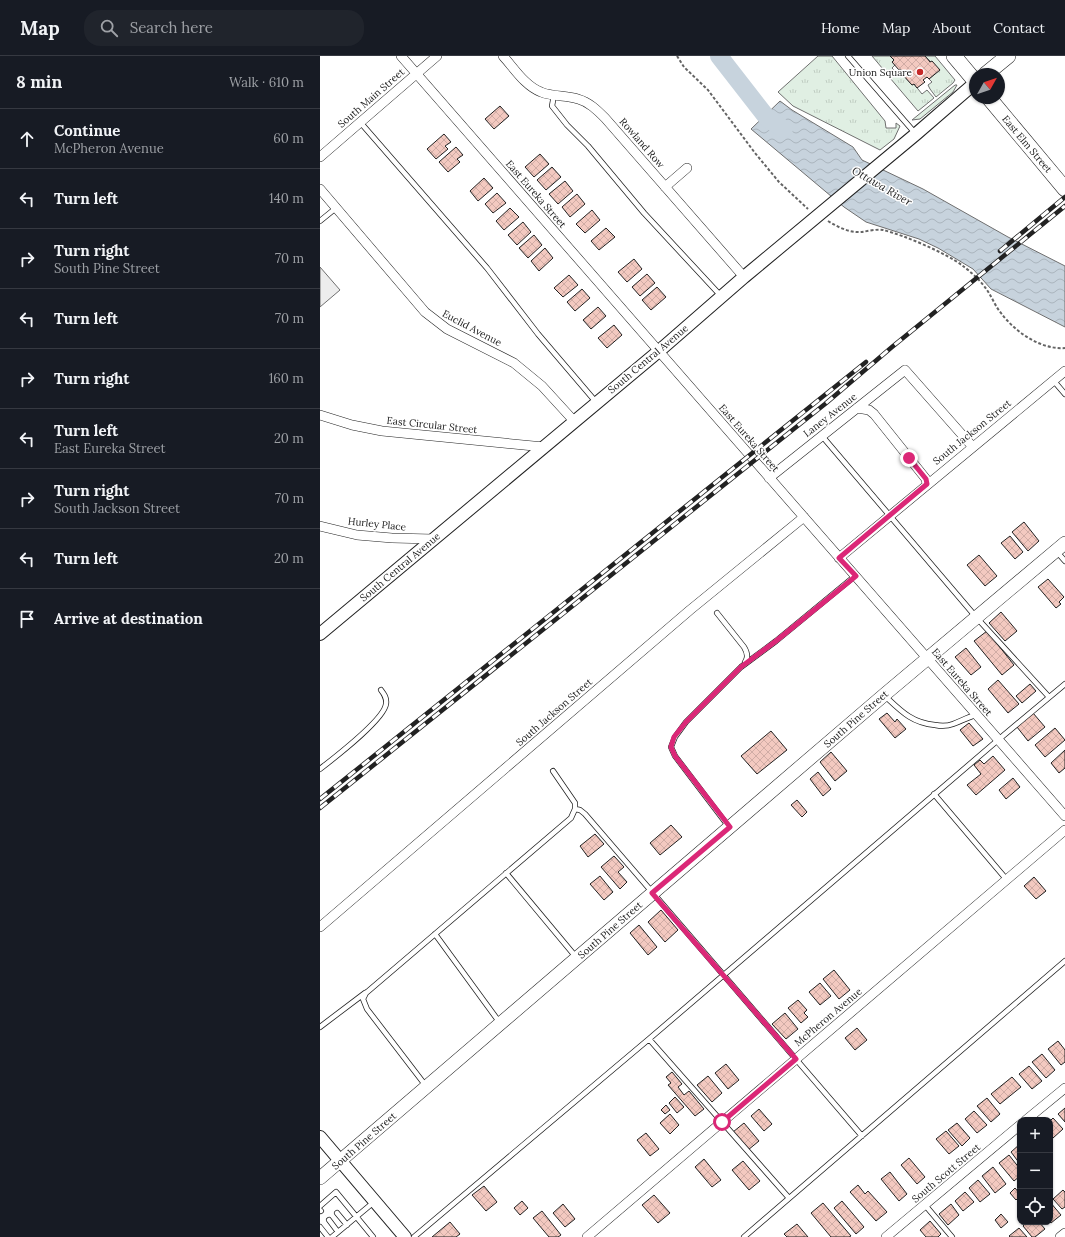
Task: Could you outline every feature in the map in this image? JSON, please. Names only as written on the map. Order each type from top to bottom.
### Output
[{"type":"main road","points":[[954,56],[969,75]]},
{"type":"main road","points":[[993,68],[1008,56]]},
{"type":"main road","name":"East Elm Street","points":[[994,104],[1065,189]]},
{"type":"main road","name":"South Pine Street","points":[[320,1178],[927,658],[1061,547]]},
{"type":"street","name":"East Eureka Street","points":[[401,56],[1065,816]]},
{"type":"street","name":"South Main Street","points":[[320,157],[437,56]]},
{"type":"street","name":"Rowland Row","points":[[503,56],[526,82],[540,92],[578,99],[591,105],[605,118],[744,277]]},
{"type":"street","name":"South Central Avenue","points":[[320,634],[658,351],[721,296],[916,134],[969,87]]},
{"type":"street","points":[[666,187],[687,168]]},
{"type":"street","name":"Euclid Avenue","points":[[320,189],[425,312],[447,329],[514,364],[542,386],[574,421]]},
{"type":"street","name":"Laney Avenue","points":[[769,478],[905,370],[972,446]]},
{"type":"street","name":"South Jackson Street","points":[[839,558],[972,446],[1065,371]]},
{"type":"street","points":[[857,408],[869,410],[874,414],[926,479],[927,484]]},
{"type":"street","name":"East Circular Street","points":[[320,415],[352,425],[382,431],[544,446]]},
{"type":"street","name":"South Jackson Street","points":[[320,927],[690,610],[804,518]]},
{"type":"street","name":"Hurley Place","points":[[320,526],[356,535],[433,539]]},
{"type":"street","name":"McPheron Avenue","points":[[587,1237],[1065,830]]},
{"type":"street","points":[[1030,1117],[1065,1088]]},
{"type":"street","name":"South Scott Street","points":[[886,1237],[1017,1128]]},
{"type":"street","points":[[320,1137],[406,1237]]},
{"type":"street","points":[[1060,1237],[1065,1233]]},
{"type":"lane","points":[[848,56],[916,134]]},
{"type":"lane","points":[[554,95],[552,106],[557,113],[588,146],[644,213],[721,296]]},
{"type":"lane","points":[[360,122],[487,268],[538,334],[596,403]]},
{"type":"lane","points":[[320,221],[336,208]]},
{"type":"lane","points":[[1054,380],[1065,394]]},
{"type":"lane","points":[[822,436],[976,617],[1049,697]]},
{"type":"lane","points":[[1061,547],[1065,561]]},
{"type":"lane","points":[[741,667],[776,641],[856,576]]},
{"type":"lane","points":[[717,613],[744,647],[747,653],[747,659],[741,667],[686,722],[674,737],[671,747],[675,756],[730,827]]},
{"type":"lane","points":[[414,1237],[649,1039],[934,794],[1065,684]]},
{"type":"lane","points":[[320,769],[372,724],[382,712],[386,705],[386,697],[381,690]]},
{"type":"lane","points":[[884,695],[917,722],[939,726],[952,724],[976,715]]},
{"type":"lane","points":[[320,1027],[366,993],[571,818],[575,809],[575,803],[553,771]]},
{"type":"lane","points":[[934,794],[1007,880]]},
{"type":"lane","points":[[575,809],[580,810],[585,814],[862,1136]]},
{"type":"lane","points":[[506,873],[577,958]]},
{"type":"lane","points":[[435,934],[500,1024]]},
{"type":"lane","points":[[744,1237],[1065,961]]},
{"type":"lane","points":[[366,993],[363,999],[367,1009],[426,1087]]},
{"type":"lane","points":[[649,1039],[789,1198]]},
{"type":"lane","points":[[320,1209],[336,1192],[374,1237]]},
{"type":"lane","points":[[332,1237],[375,1201]]},
{"type":"lane","points":[[924,1205],[952,1237]]},
{"type":"lane","points":[[337,1213],[347,1224]]},
{"type":"lane","points":[[329,1220],[338,1232]]},
{"type":"lane","points":[[320,1227],[328,1237]]},
{"type":"path","points":[[677,56],[684,67],[708,90],[755,153],[779,182],[810,211]]},
{"type":"path","points":[[825,219],[848,231],[859,232],[882,230],[916,242],[951,258],[963,266],[986,289],[1000,312],[1010,324],[1032,341],[1059,349],[1065,348]]},
{"type":"green space","points":[[818,56],[832,56],[885,121],[886,128],[896,128],[896,123],[900,126],[894,139],[880,150],[793,106],[778,92]]},
{"type":"green space","points":[[872,56],[890,56],[894,60],[895,65],[892,68],[894,70],[888,75]]},
{"type":"green space","points":[[925,56],[935,56],[955,80],[936,97],[928,85],[932,82],[929,79],[939,70]]},
{"type":"green space","points":[[896,72],[900,77],[903,75],[912,85],[914,84],[922,94],[927,90],[934,98],[918,111],[890,78]]},
{"type":"green space","points":[[955,85],[957,85],[953,92],[920,119],[912,120]]},
{"type":"shaded area","points":[[320,267],[340,290],[320,307]]},
{"type":"water","points":[[780,101],[792,110],[853,147],[862,160],[923,189],[1008,237],[1065,266],[1065,327],[991,289],[973,269],[938,248],[919,239],[866,222],[844,207],[751,129]]},
{"type":"building","name":"Union Square","points":[[890,56],[925,56],[940,70],[929,79],[927,77],[923,80],[925,82],[917,88],[914,84],[912,85],[900,69],[899,70],[892,62],[894,60]]},
{"type":"building","points":[[500,106],[509,116],[494,129],[485,119]]},
{"type":"building","points":[[444,134],[451,142],[445,146],[448,149],[436,159],[427,149]]},
{"type":"building","points":[[456,147],[463,155],[457,159],[460,162],[448,172],[439,162]]},
{"type":"building","points":[[540,154],[549,164],[534,177],[525,167]]},
{"type":"building","points":[[552,167],[561,177],[546,190],[537,180]]},
{"type":"building","points":[[484,178],[493,188],[478,201],[470,191]]},
{"type":"building","points":[[565,181],[573,191],[558,204],[549,194]]},
{"type":"building","points":[[497,193],[506,203],[493,213],[485,204]]},
{"type":"building","points":[[577,194],[585,204],[570,217],[562,207]]},
{"type":"building","points":[[510,208],[519,217],[504,230],[496,221]]},
{"type":"building","points":[[592,210],[600,220],[585,233],[576,224]]},
{"type":"building","points":[[523,222],[531,232],[517,245],[508,235]]},
{"type":"building","points":[[606,228],[615,237],[599,250],[591,241]]},
{"type":"building","points":[[534,235],[542,245],[528,258],[519,248]]},
{"type":"building","points":[[545,248],[553,258],[539,271],[531,261]]},
{"type":"building","points":[[634,259],[642,269],[627,282],[618,272]]},
{"type":"building","points":[[647,274],[655,283],[640,296],[632,287]]},
{"type":"building","points":[[569,275],[578,285],[563,297],[554,288]]},
{"type":"building","points":[[657,287],[666,297],[651,310],[642,300]]},
{"type":"building","points":[[582,289],[590,298],[575,311],[567,302]]},
{"type":"building","points":[[598,307],[606,316],[591,329],[583,320]]},
{"type":"building","points":[[614,325],[622,335],[607,348],[598,338]]},
{"type":"building","points":[[1024,522],[1039,541],[1028,551],[1012,532]]},
{"type":"building","points":[[1010,536],[1023,552],[1015,559],[1001,543]]},
{"type":"building","points":[[979,555],[997,576],[985,586],[967,565]]},
{"type":"building","points":[[1048,579],[1064,597],[1059,602],[1061,604],[1056,608],[1038,587]]},
{"type":"building","points":[[1001,612],[1017,631],[1005,641],[989,623]]},
{"type":"building","points":[[987,631],[1014,665],[1002,675],[974,641]]},
{"type":"building","points":[[966,648],[981,667],[971,675],[955,657]]},
{"type":"building","points":[[998,680],[1019,704],[1008,713],[988,689]]},
{"type":"building","points":[[1030,684],[1036,691],[1022,703],[1016,696]]},
{"type":"building","points":[[887,713],[895,722],[897,719],[906,729],[895,738],[879,719]]},
{"type":"building","points":[[1033,713],[1045,727],[1028,741],[1017,727]]},
{"type":"building","points":[[969,723],[983,739],[973,746],[960,730]]},
{"type":"building","points":[[1055,728],[1065,740],[1045,757],[1035,745]]},
{"type":"building","points":[[771,731],[787,750],[757,774],[741,756]]},
{"type":"building","points":[[1065,750],[1065,768],[1059,773],[1051,763]]},
{"type":"building","points":[[831,752],[847,771],[835,781],[820,762]]},
{"type":"building","points":[[993,756],[1005,770],[976,795],[967,785],[981,774],[974,765],[980,760],[984,764]]},
{"type":"building","points":[[818,772],[831,789],[823,796],[810,779]]},
{"type":"building","points":[[1013,778],[1020,787],[1006,799],[999,790]]},
{"type":"building","points":[[797,800],[807,812],[802,817],[791,805]]},
{"type":"building","points":[[671,825],[682,837],[660,855],[650,843]]},
{"type":"building","points":[[595,834],[604,844],[588,857],[580,846]]},
{"type":"building","points":[[614,856],[624,867],[618,872],[627,882],[620,889],[601,867]]},
{"type":"building","points":[[600,876],[613,892],[604,900],[590,884]]},
{"type":"building","points":[[1034,877],[1046,891],[1036,899],[1024,886]]},
{"type":"building","points":[[661,910],[678,930],[665,942],[648,922]]},
{"type":"building","points":[[639,925],[657,947],[648,955],[630,933]]},
{"type":"building","points":[[834,970],[850,990],[839,999],[823,979]]},
{"type":"building","points":[[820,983],[831,996],[820,1005],[809,992]]},
{"type":"building","points":[[798,1000],[807,1010],[804,1013],[808,1017],[801,1023],[788,1008]]},
{"type":"building","points":[[785,1013],[798,1029],[786,1039],[772,1024]]},
{"type":"building","points":[[857,1028],[867,1040],[855,1050],[845,1038]]},
{"type":"building","points":[[1058,1041],[1065,1050],[1065,1062],[1061,1065],[1048,1049]]},
{"type":"building","points":[[1042,1054],[1055,1070],[1046,1078],[1032,1062]]},
{"type":"building","points":[[726,1064],[739,1080],[728,1089],[715,1073]]},
{"type":"building","points":[[1029,1066],[1042,1081],[1032,1089],[1019,1074]]},
{"type":"building","points":[[672,1072],[682,1084],[678,1087],[684,1095],[689,1091],[704,1109],[695,1116],[668,1085],[671,1083],[666,1077]]},
{"type":"building","points":[[708,1076],[722,1093],[712,1102],[697,1085]]},
{"type":"building","points":[[1012,1077],[1021,1087],[1000,1104],[991,1094]]},
{"type":"building","points":[[675,1097],[684,1107],[677,1113],[669,1103]]},
{"type":"building","points":[[987,1098],[1000,1114],[991,1122],[977,1106]]},
{"type":"building","points":[[666,1105],[670,1110],[665,1114],[661,1110]]},
{"type":"building","points":[[1065,1108],[1065,1122],[1058,1114]]},
{"type":"building","points":[[759,1109],[772,1124],[764,1131],[751,1116]]},
{"type":"building","points":[[974,1111],[987,1125],[977,1133],[965,1119]]},
{"type":"building","points":[[670,1114],[679,1125],[670,1134],[660,1123]]},
{"type":"building","points":[[1053,1118],[1063,1129],[1053,1138]]},
{"type":"building","points":[[744,1123],[759,1141],[748,1150],[733,1132]]},
{"type":"building","points":[[957,1123],[970,1138],[962,1146],[948,1130]]},
{"type":"building","points":[[946,1131],[959,1146],[949,1154],[936,1139]]},
{"type":"building","points":[[646,1133],[659,1149],[650,1156],[637,1140]]},
{"type":"building","points":[[1017,1147],[1017,1160],[1011,1152]]},
{"type":"building","points":[[1009,1155],[1017,1165],[1017,1178],[1014,1181],[999,1163]]},
{"type":"building","points":[[909,1158],[925,1177],[917,1184],[901,1165]]},
{"type":"building","points":[[704,1159],[721,1180],[712,1187],[695,1167]]},
{"type":"building","points":[[743,1161],[760,1181],[749,1190],[732,1170]]},
{"type":"building","points":[[993,1167],[1006,1184],[995,1193],[982,1176]]},
{"type":"building","points":[[890,1172],[907,1194],[899,1201],[881,1179]]},
{"type":"building","points":[[978,1180],[990,1194],[980,1202],[969,1188]]},
{"type":"building","points":[[858,1185],[865,1194],[868,1191],[887,1212],[876,1221],[850,1192]]},
{"type":"building","points":[[484,1186],[497,1202],[486,1211],[472,1195]]},
{"type":"building","points":[[1015,1188],[1017,1190],[1016,1200],[1010,1193]]},
{"type":"building","points":[[1063,1190],[1065,1192],[1065,1207],[1062,1209],[1053,1199]]},
{"type":"building","points":[[965,1192],[974,1202],[963,1211],[955,1201]]},
{"type":"building","points":[[654,1195],[670,1213],[658,1223],[642,1205]]},
{"type":"building","points":[[522,1201],[528,1208],[520,1215],[514,1208]]},
{"type":"building","points":[[842,1201],[864,1227],[856,1234],[834,1208]]},
{"type":"building","points":[[823,1203],[851,1236],[831,1237],[811,1213]]},
{"type":"building","points":[[563,1204],[575,1219],[565,1227],[553,1213]]},
{"type":"building","points":[[951,1204],[959,1215],[948,1225],[939,1214]]},
{"type":"building","points":[[1053,1206],[1061,1215],[1053,1221]]},
{"type":"building","points":[[542,1211],[561,1235],[558,1237],[549,1237],[533,1218]]},
{"type":"building","points":[[1001,1214],[1008,1222],[1001,1228],[995,1220]]},
{"type":"building","points":[[930,1221],[941,1234],[938,1237],[926,1237],[920,1230]]},
{"type":"building","points":[[450,1222],[460,1234],[456,1237],[432,1237]]},
{"type":"building","points":[[797,1224],[808,1237],[787,1237],[784,1234]]},
{"type":"building","points":[[1042,1225],[1045,1229],[1035,1237],[1032,1237],[1023,1226]]},
{"type":"building","points":[[1019,1228],[1027,1237],[1009,1236]]},
{"type":"waterway","name":"Ottawa River","points":[[719,56],[768,119],[784,129]]},
{"type":"railway","points":[[1000,251],[1065,197]]},
{"type":"railway","points":[[320,808],[825,404],[892,347],[1065,206]]},
{"type":"railway","points":[[320,799],[866,362]]},
{"type":"place","name":"Union Square","points":[[920,72]]},
{"type":"route","points":[[722,1122],[796,1059],[652,893],[730,827],[675,756],[671,747],[672,742],[674,737],[686,722],[741,667],[811,614],[856,576],[839,558],[927,484],[926,479],[909,458]]}]
